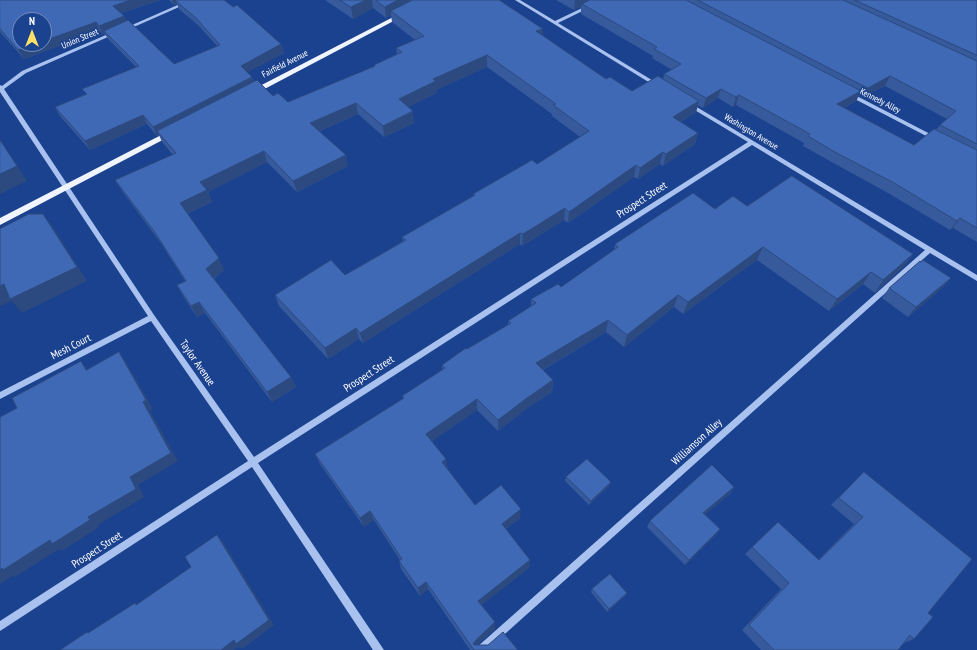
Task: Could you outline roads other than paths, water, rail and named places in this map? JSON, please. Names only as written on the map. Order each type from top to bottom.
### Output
[{"type":"main road","name":"Fairfield Avenue","points":[[246,95],[408,11]]},
{"type":"main road","points":[[0,222],[183,128]]},
{"type":"street","name":"Union Street","points":[[1,89],[24,72],[193,0]]},
{"type":"street","points":[[517,0],[663,89]]},
{"type":"street","points":[[554,22],[603,0]]},
{"type":"street","name":"Taylor Avenue","points":[[1,89],[152,317],[253,462],[379,650]]},
{"type":"street","name":"Kennedy Alley","points":[[840,89],[936,139]]},
{"type":"street","name":"Washington Avenue","points":[[683,102],[977,278]]},
{"type":"street","name":"Prospect Street","points":[[0,626],[751,143]]},
{"type":"street","name":"Williamson Alley","points":[[480,650],[929,250]]},
{"type":"street","name":"Mesh Court","points":[[0,396],[152,317]]}]
